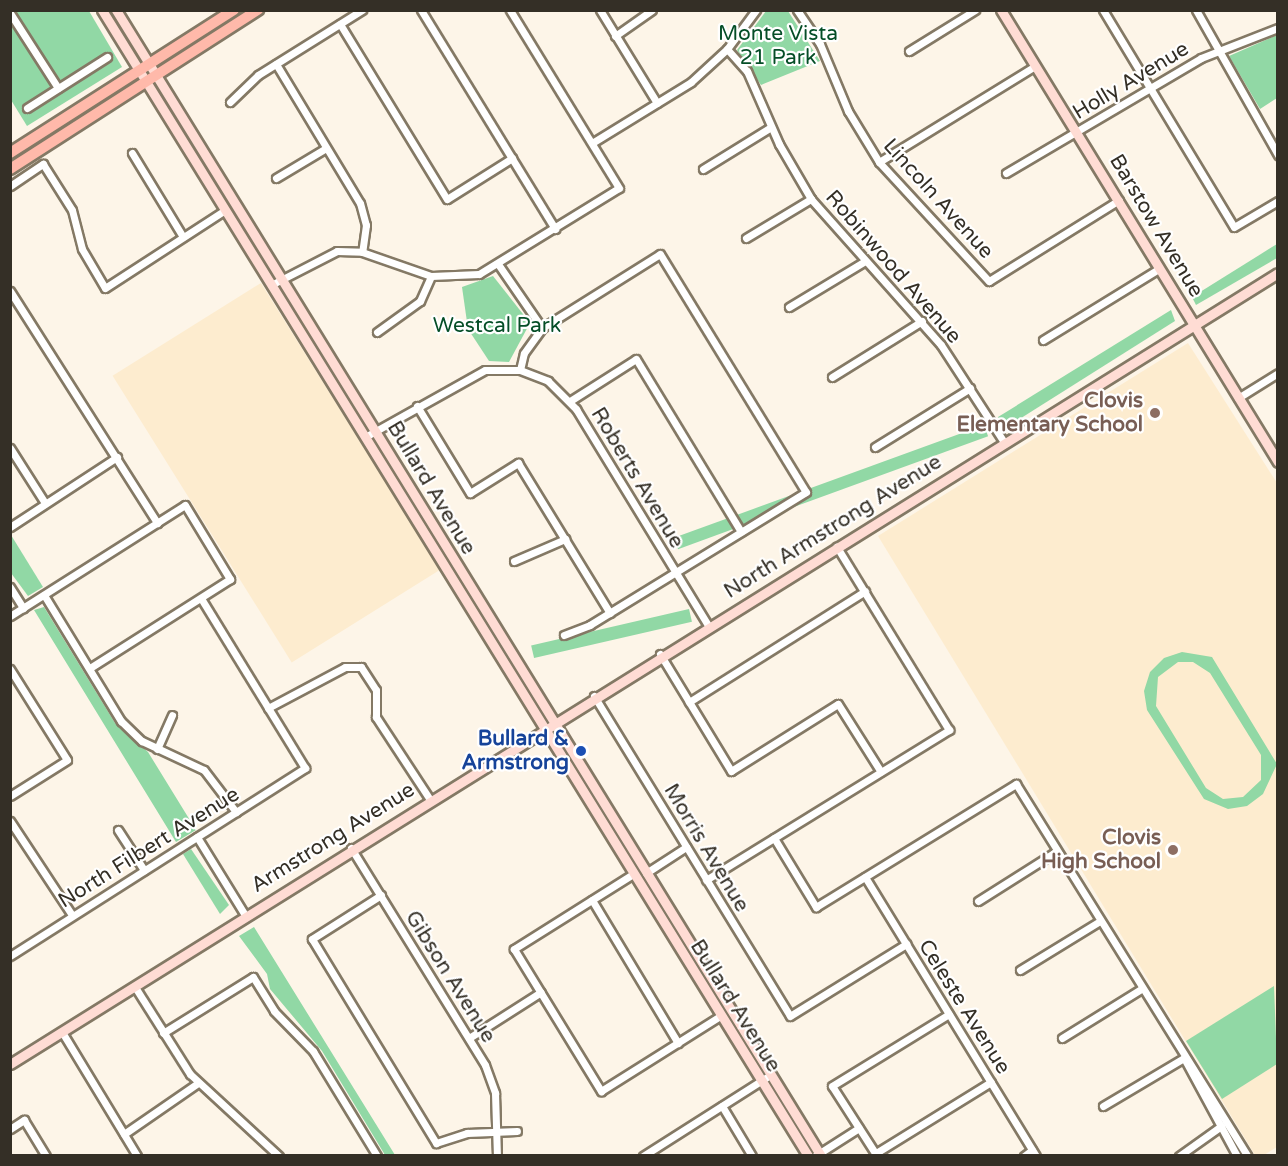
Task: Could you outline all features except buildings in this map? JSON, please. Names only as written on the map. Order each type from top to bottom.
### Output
[{"type":"main road","name":"Bullard Avenue","points":[[102,10],[760,1082],[808,1155]]},
{"type":"main road","name":"Bullard Avenue","points":[[116,10],[818,1155]]},
{"type":"main road","points":[[10,153],[234,10]]},
{"type":"main road","points":[[10,169],[258,10]]},
{"type":"main road","name":"Barstow Avenue","points":[[1001,10],[1078,132],[1278,462]]},
{"type":"main road","points":[[225,210],[256,238]]},
{"type":"main road","points":[[1193,324],[1278,273]]},
{"type":"main road","name":"North Armstrong Avenue","points":[[553,722],[1193,324]]},
{"type":"main road","name":"Armstrong Avenue","points":[[135,987],[429,798],[553,722]]},
{"type":"main road","name":"Bullard Avenue","points":[[633,874],[675,922]]},
{"type":"main road","points":[[10,1064],[135,987]]},
{"type":"street","points":[[230,102],[276,64],[362,10]]},
{"type":"street","points":[[421,10],[555,229]]},
{"type":"street","points":[[271,285],[324,254],[362,252],[431,276],[463,279],[498,264],[619,188],[510,10]]},
{"type":"street","points":[[600,10],[657,103]]},
{"type":"street","points":[[615,36],[652,10]]},
{"type":"street","points":[[592,143],[657,103],[727,49],[756,10]]},
{"type":"street","name":"Lincoln Avenue","points":[[797,10],[820,44],[848,111],[879,162],[989,281],[1119,200]]},
{"type":"street","points":[[909,51],[975,10]]},
{"type":"street","points":[[1103,10],[1148,89],[1233,227],[1278,201]]},
{"type":"street","points":[[1196,10],[1278,155]]},
{"type":"street","points":[[10,13],[58,88]]},
{"type":"street","points":[[340,24],[447,199],[512,159]]},
{"type":"street","name":"Holly Avenue","points":[[1006,173],[1217,50],[1278,28]]},
{"type":"street","name":"Robinwood Avenue","points":[[727,49],[747,71],[771,127],[811,199],[922,321],[970,388],[1004,442]]},
{"type":"street","points":[[27,108],[107,57]]},
{"type":"street","points":[[276,64],[364,213],[362,252]]},
{"type":"street","points":[[879,162],[1035,66]]},
{"type":"street","points":[[703,169],[771,127]]},
{"type":"street","points":[[276,178],[326,148]]},
{"type":"street","points":[[132,153],[183,237]]},
{"type":"street","points":[[10,186],[43,164],[72,210],[82,249],[105,288],[225,210]]},
{"type":"street","points":[[746,238],[811,199]]},
{"type":"street","points":[[365,437],[467,375],[520,370],[524,353],[542,328],[660,254],[806,492],[610,613],[564,635]]},
{"type":"street","points":[[789,307],[865,261]]},
{"type":"street","points":[[498,264],[542,328]]},
{"type":"street","points":[[1043,340],[1160,268]]},
{"type":"street","points":[[377,332],[420,301],[431,276]]},
{"type":"street","points":[[10,291],[157,523]]},
{"type":"street","points":[[832,377],[922,321]]},
{"type":"street","points":[[570,401],[636,359],[741,532]]},
{"type":"street","name":"Roberts Avenue","points":[[520,370],[548,381],[570,401],[708,625]]},
{"type":"street","points":[[1238,398],[1278,373]]},
{"type":"street","points":[[874,447],[970,388]]},
{"type":"street","points":[[417,406],[470,493],[518,463],[610,613]]},
{"type":"street","points":[[10,448],[45,503]]},
{"type":"street","points":[[10,527],[117,457]]},
{"type":"street","points":[[10,616],[185,505],[230,579],[90,668]]},
{"type":"street","points":[[514,561],[565,538]]},
{"type":"street","points":[[706,880],[949,730],[837,547]]},
{"type":"street","points":[[10,586],[23,608]]},
{"type":"street","points":[[689,702],[865,591]]},
{"type":"street","points":[[44,595],[121,721],[157,749],[204,770],[236,812]]},
{"type":"street","points":[[201,598],[268,708],[345,668],[361,667],[376,690],[376,717],[429,798]]},
{"type":"street","points":[[660,654],[731,771],[838,704],[881,772]]},
{"type":"street","points":[[10,669],[67,760],[10,796]]},
{"type":"street","name":"Morris Avenue","points":[[594,696],[790,1016],[906,944]]},
{"type":"street","name":"North Filbert Avenue","points":[[10,956],[305,768],[268,708]]},
{"type":"street","points":[[157,749],[172,716]]},
{"type":"street","points":[[774,838],[816,907],[1016,784],[1184,1058],[1248,1155]]},
{"type":"street","points":[[10,821],[72,915]]},
{"type":"street","points":[[118,830],[144,870]]},
{"type":"street","points":[[197,837],[245,915]]},
{"type":"street","points":[[646,873],[686,847]]},
{"type":"street","name":"Gibson Avenue","points":[[351,848],[469,1038],[491,1079],[497,1155]]},
{"type":"street","points":[[978,901],[1058,851]]},
{"type":"street","points":[[633,874],[514,949],[540,992],[601,1091],[720,1016]]},
{"type":"street","name":"Celeste Avenue","points":[[865,877],[1034,1153]]},
{"type":"street","points":[[381,895],[312,939],[436,1143],[455,1135],[517,1131]]},
{"type":"street","points":[[592,900],[678,1043]]},
{"type":"street","points":[[1020,970],[1100,921]]},
{"type":"street","points":[[163,1033],[254,977],[274,1011],[313,1051],[377,1155]]},
{"type":"street","points":[[135,987],[163,1033],[198,1083],[279,1155]]},
{"type":"street","points":[[1062,1038],[1141,989]]},
{"type":"street","points":[[469,1038],[540,992]]},
{"type":"street","points":[[949,1014],[832,1086],[876,1154],[991,1082]]},
{"type":"street","points":[[62,1032],[137,1155]]},
{"type":"street","points":[[1103,1106],[1184,1058]]},
{"type":"street","points":[[1184,1058],[1220,1127],[1238,1155]]},
{"type":"street","points":[[643,1155],[770,1076]]},
{"type":"street","points":[[124,1134],[198,1083]]},
{"type":"street","points":[[722,1106],[752,1155]]},
{"type":"street","points":[[1179,1155],[1220,1127],[1224,1118]]},
{"type":"street","points":[[10,1129],[24,1120],[46,1155]]},
{"type":"street","points":[[818,1155],[859,1128]]},
{"type":"street","points":[[1024,1155],[1034,1153]]},
{"type":"shaded area","points":[[261,283],[440,570],[292,662],[113,376]]},
{"type":"shaded area","name":"Clovis High School","points":[[1188,343],[1277,483],[1277,1147],[1264,1155],[1255,1155],[878,536]]},
{"type":"green space","points":[[11,11],[89,11],[122,67],[27,126],[11,100]]},
{"type":"green space","name":"Monte Vista 21 Park","points":[[766,11],[788,11],[820,61],[761,85],[737,50]]},
{"type":"green space","points":[[1277,35],[1277,98],[1260,109],[1229,56]]},
{"type":"green space","points":[[1277,244],[1277,258],[1196,305],[1192,297]]},
{"type":"green space","name":"Westcal Park","points":[[493,276],[530,323],[509,362],[489,361],[468,329],[462,287]]},
{"type":"green space","points":[[1171,310],[1175,321],[1010,425],[1001,423],[998,417]]},
{"type":"green space","points":[[984,425],[988,436],[678,549],[674,538]]},
{"type":"green space","points":[[11,535],[43,587],[28,596],[11,573]]},
{"type":"green space","points":[[44,607],[115,723],[148,752],[196,830],[176,842],[34,610]]},
{"type":"green space","points":[[689,609],[692,622],[534,658],[531,645]]},
{"type":"green space","points":[[1182,652],[1212,657],[1277,764],[1263,794],[1247,806],[1228,809],[1204,799],[1147,710],[1144,691],[1150,672],[1164,658]],"holes":[[[1178,662],[1193,662],[1210,673],[1261,755],[1261,780],[1243,797],[1223,799],[1206,788],[1156,706],[1158,677]]]},
{"type":"green space","points":[[191,849],[229,905],[220,914],[183,854]]},
{"type":"green space","points":[[254,927],[395,1155],[385,1155],[322,1051],[270,989],[267,974],[239,936]]},
{"type":"green space","points":[[1274,986],[1277,1064],[1222,1099],[1186,1041]]},
{"type":"place","name":"Clovis Elementary School","points":[[1155,413]]},
{"type":"place","name":"Bullard & Armstrong","points":[[581,751]]},
{"type":"place","name":"Clovis High School","points":[[1173,850]]}]
